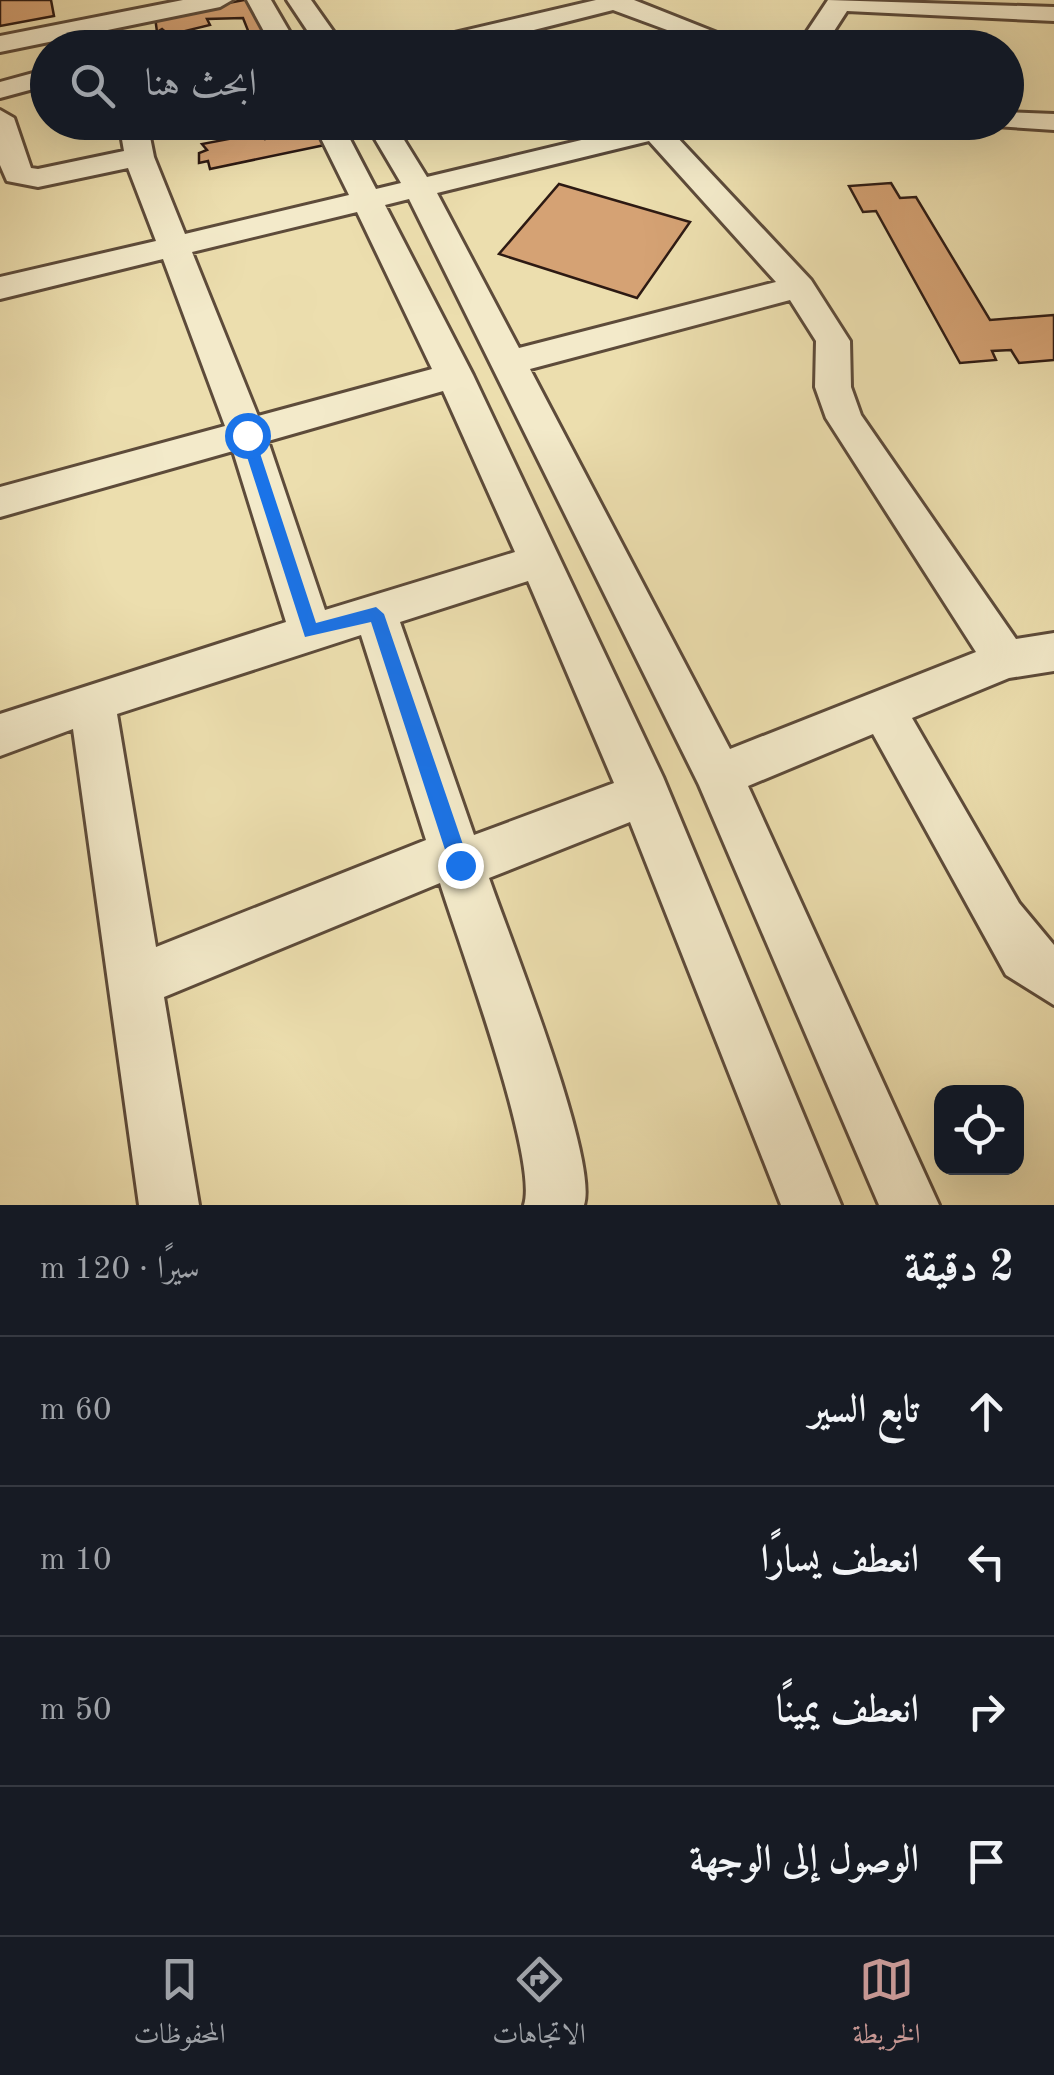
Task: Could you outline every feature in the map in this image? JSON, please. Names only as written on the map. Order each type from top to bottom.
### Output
[{"type":"street","points":[[65,0],[77,28]]},
{"type":"street","points":[[123,30],[220,0]]},
{"type":"street","points":[[259,0],[276,30]]},
{"type":"street","points":[[299,0],[320,30]]},
{"type":"street","points":[[481,30],[543,10],[619,2],[694,30]]},
{"type":"street","points":[[822,30],[841,2],[1039,9]]},
{"type":"street","points":[[543,10],[560,30]]},
{"type":"street","points":[[67,30],[86,30]]},
{"type":"street","points":[[0,44],[30,38]]},
{"type":"street","points":[[0,90],[30,82]]},
{"type":"street","points":[[0,118],[18,175],[38,178],[139,157]]},
{"type":"street","points":[[1024,121],[1054,122]]},
{"type":"street","points":[[136,140],[139,157],[247,435],[311,632]]},
{"type":"street","points":[[336,140],[455,375],[646,793],[811,1205]]},
{"type":"street","points":[[390,140],[420,190],[719,775],[908,1205]]},
{"type":"street","points":[[0,288],[420,190],[607,140]]},
{"type":"street","points":[[663,140],[799,287],[834,341],[833,388],[844,418],[1006,660]]},
{"type":"street","points":[[509,364],[799,287]]},
{"type":"street","points":[[0,502],[455,375]]},
{"type":"street","points":[[0,736],[92,702],[540,561]]},
{"type":"street","points":[[376,614],[550,1140],[559,1190],[554,1205]]},
{"type":"street","points":[[719,775],[1006,660],[1054,652]]},
{"type":"street","points":[[92,702],[169,1205]]},
{"type":"street","points":[[884,709],[1000,921],[1025,956],[1054,978]]},
{"type":"street","points":[[135,982],[458,858],[646,793]]},
{"type":"building","points":[[0,0],[51,0],[54,16],[0,26]]},
{"type":"building","points":[[259,0],[282,30],[248,30],[243,18],[207,19],[210,25],[190,30],[157,30],[155,17]]},
{"type":"building","points":[[223,140],[344,141],[210,169],[208,161],[199,163],[199,153],[207,150],[202,144]]},
{"type":"building","points":[[891,183],[900,198],[916,197],[990,320],[1054,315],[1054,360],[1019,363],[1011,350],[992,351],[996,360],[960,363],[876,211],[863,212],[849,186]]},
{"type":"building","points":[[559,184],[690,222],[637,298],[499,254]]},
{"type":"route","points":[[247,435],[311,632],[376,614],[460,865]]}]
